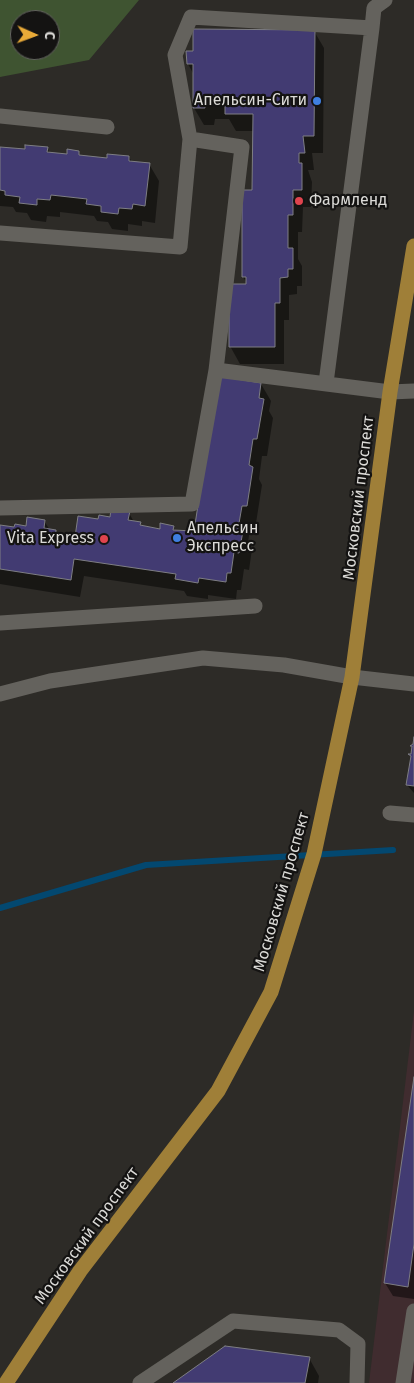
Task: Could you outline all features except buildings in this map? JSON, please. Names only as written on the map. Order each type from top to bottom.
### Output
[{"type":"main road","name":"Московский проспект","points":[[6,1383],[80,1271],[218,1091],[271,992],[314,854],[352,677],[390,392],[414,246]]},
{"type":"street","points":[[326,384],[374,8],[385,0]]},
{"type":"street","points":[[0,233],[180,248],[190,139],[175,55],[191,17],[372,28]]},
{"type":"street","points":[[0,116],[107,127]]},
{"type":"street","points":[[0,508],[192,504],[216,370],[242,146],[190,139]]},
{"type":"street","points":[[216,370],[390,392],[414,392]]},
{"type":"street","points":[[0,623],[255,606]]},
{"type":"street","points":[[0,694],[50,681],[203,658],[284,665],[352,677],[414,684]]},
{"type":"street","points":[[390,813],[414,815]]},
{"type":"street","points":[[403,1383],[414,1311]]},
{"type":"street","points":[[140,1383],[233,1321],[339,1330],[358,1344],[357,1383]]},
{"type":"shaded area","points":[[414,1011],[414,1383],[369,1383]]},
{"type":"green space","points":[[0,0],[139,0],[89,60],[0,77]]},
{"type":"waterway","points":[[0,908],[146,865],[393,850]]},
{"type":"place","name":"Апельсин-Сити","points":[[317,101]]},
{"type":"place","name":"Фармленд","points":[[299,201]]},
{"type":"place","name":"Апельсин Экспресс","points":[[177,538]]},
{"type":"place","name":"Vita Express","points":[[104,539]]}]
